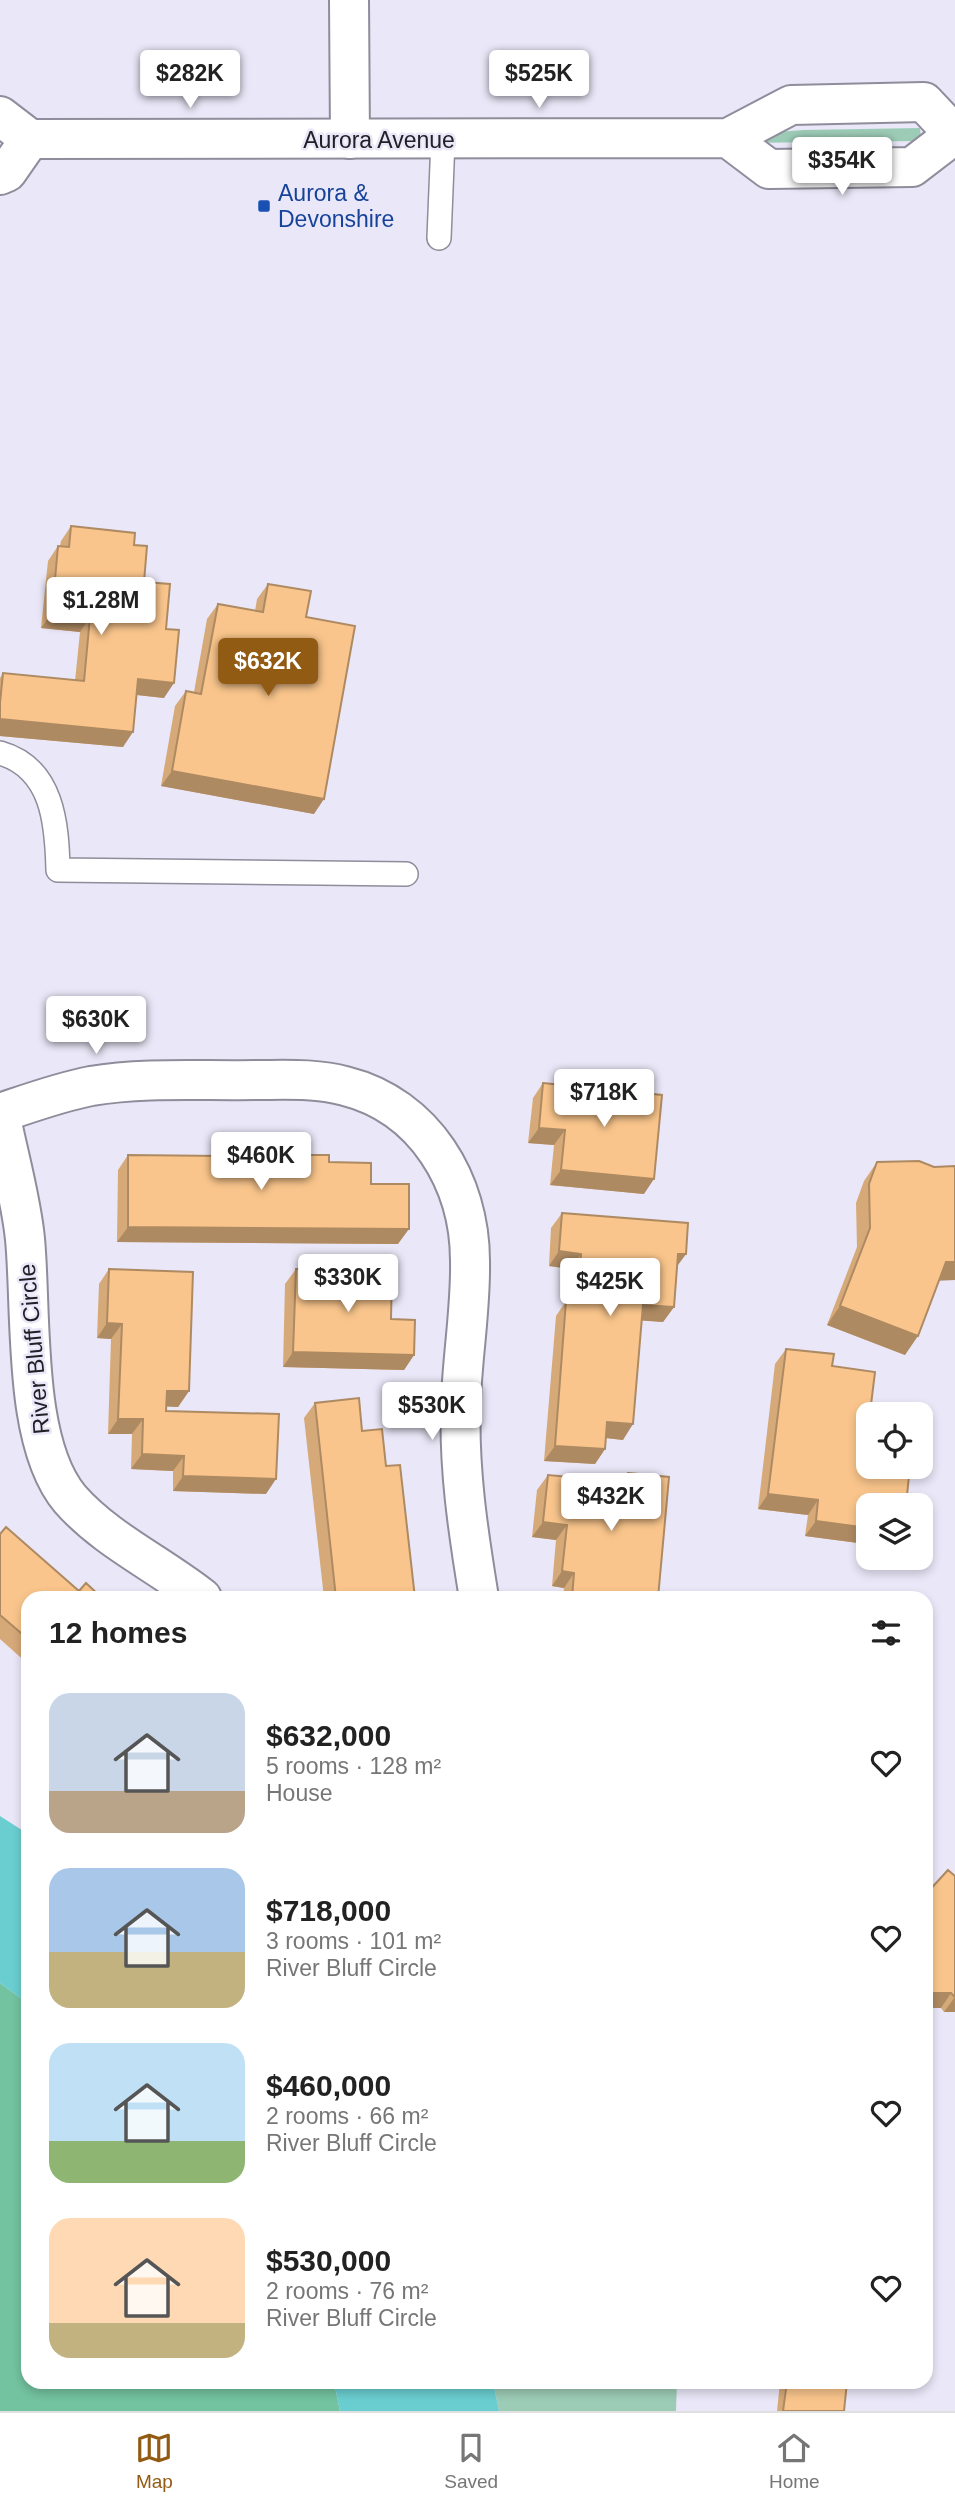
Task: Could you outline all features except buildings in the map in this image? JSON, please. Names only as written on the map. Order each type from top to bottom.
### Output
[{"type":"street","points":[[349,0],[350,139]]},
{"type":"street","name":"Aurora Avenue","points":[[30,139],[728,138],[791,105],[924,102],[955,134],[912,167],[769,169],[728,138]]},
{"type":"street","points":[[0,117],[30,139],[7,172],[0,175]]},
{"type":"street","points":[[0,1113],[44,1097],[92,1086],[306,1080],[344,1086],[371,1095],[403,1114],[425,1134],[451,1170],[466,1209],[470,1261],[461,1400],[462,1496],[478,1591]]},
{"type":"street","name":"River Bluff Circle","points":[[0,1113],[24,1236],[37,1418],[45,1452],[69,1497],[106,1532],[169,1572],[193,1591]]},
{"type":"lane","points":[[439,238],[443,140]]},
{"type":"lane","points":[[0,753],[12,756],[40,779],[52,802],[58,839],[58,870],[406,874]]},
{"type":"shaded area","points":[[920,128],[921,141],[751,143],[751,134],[803,130]]},
{"type":"shaded area","points":[[0,1816],[21,1830],[21,1998],[0,1983]]},
{"type":"shaded area","points":[[0,1983],[21,1998],[21,2389],[335,2389],[340,2411],[0,2411]]},
{"type":"shaded area","points":[[335,2389],[494,2389],[499,2411],[340,2411]]},
{"type":"shaded area","points":[[494,2389],[677,2389],[676,2411],[499,2411]]},
{"type":"place","name":"Aurora & Devonshire","points":[[264,206]]}]
